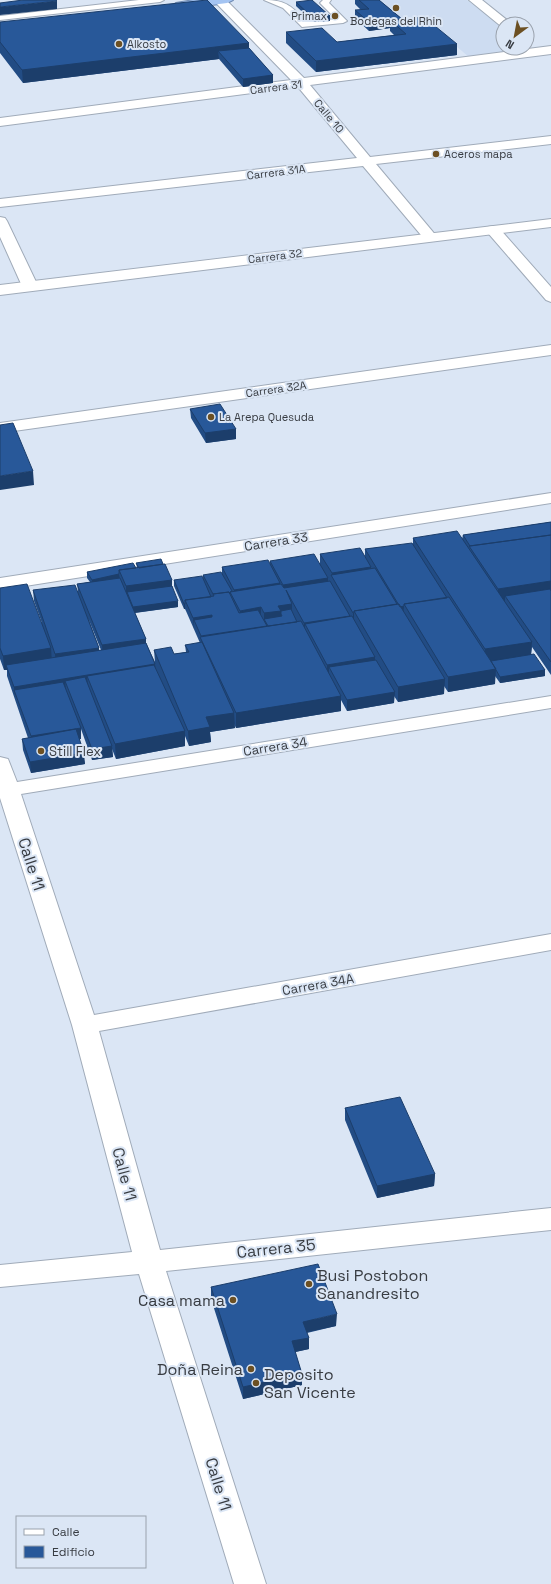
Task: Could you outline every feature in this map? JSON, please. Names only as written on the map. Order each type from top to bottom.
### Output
[{"type":"highway","points":[[0,25],[224,0]]},
{"type":"street","name":"Calle 10","points":[[224,0],[302,84],[431,238]]},
{"type":"street","points":[[475,0],[496,16]]},
{"type":"street","points":[[535,45],[548,53]]},
{"type":"street","name":"Carrera 31","points":[[0,122],[548,53]]},
{"type":"street","name":"Carrera 31A","points":[[0,203],[551,140]]},
{"type":"street","points":[[0,221],[30,286]]},
{"type":"street","name":"Carrera 32","points":[[0,290],[551,223]]},
{"type":"street","points":[[493,230],[551,297]]},
{"type":"street","name":"Carrera 32A","points":[[0,428],[551,350]]},
{"type":"street","name":"Carrera 33","points":[[0,584],[551,498]]},
{"type":"street","name":"Carrera 34","points":[[4,790],[551,702]]},
{"type":"street","name":"Calle 11","points":[[0,764],[4,790],[85,1025],[149,1262],[250,1584]]},
{"type":"street","name":"Carrera 34A","points":[[85,1025],[551,942]]},
{"type":"street","name":"Carrera 35","points":[[0,1276],[149,1262],[551,1219]]},
{"type":"lane","points":[[0,18],[160,0]]},
{"type":"lane","points":[[268,0],[298,8]]},
{"type":"lane","points":[[286,6],[306,25],[343,21],[326,2],[314,7]]},
{"type":"shaded area","points":[[370,0],[467,0],[495,22],[495,54],[469,57],[430,24],[402,27]]},
{"type":"building","points":[[23,0],[57,1],[0,7],[0,3]]},
{"type":"building","name":"Alkosto","points":[[207,0],[249,43],[22,70],[0,42],[0,22]]},
{"type":"building","points":[[312,0],[330,16],[313,18],[296,2]]},
{"type":"building","points":[[359,0],[379,0],[402,19],[370,23],[355,10],[369,9]]},
{"type":"building","points":[[424,17],[457,44],[316,61],[286,32],[322,28],[337,42],[406,34],[391,21]]},
{"type":"building","points":[[249,48],[273,75],[243,79],[218,51]]},
{"type":"building","points":[[220,404],[236,429],[205,433],[190,409]]},
{"type":"building","points":[[13,423],[33,471],[0,476],[0,425]]},
{"type":"building","points":[[551,522],[551,535],[470,546],[463,535]]},
{"type":"building","points":[[457,531],[532,642],[485,649],[413,538]]},
{"type":"building","points":[[551,535],[551,581],[498,589],[469,546]]},
{"type":"building","points":[[412,543],[447,598],[404,604],[404,606],[400,607],[365,549]]},
{"type":"building","points":[[360,548],[371,567],[332,573],[320,554]]},
{"type":"building","points":[[314,554],[328,578],[283,585],[270,561]]},
{"type":"building","points":[[161,559],[163,564],[139,568],[136,563]]},
{"type":"building","points":[[268,560],[280,583],[234,590],[222,567]]},
{"type":"building","points":[[133,563],[136,568],[119,570],[119,574],[92,580],[87,572]]},
{"type":"building","points":[[165,564],[172,580],[126,586],[119,570]]},
{"type":"building","points":[[375,568],[397,604],[354,611],[353,613],[331,575]]},
{"type":"building","points":[[221,572],[232,591],[230,594],[229,592],[213,594],[203,575]]},
{"type":"building","points":[[202,576],[211,597],[185,600],[184,604],[174,580]]},
{"type":"building","points":[[120,578],[146,639],[102,645],[77,584]]},
{"type":"building","points":[[330,581],[350,616],[304,623],[286,590],[292,604],[278,606],[281,611],[264,613],[261,607],[240,611],[230,592],[281,584],[284,588]]},
{"type":"building","points":[[27,584],[51,648],[3,656],[0,648],[0,588]]},
{"type":"building","points":[[75,585],[99,648],[55,654],[33,590]]},
{"type":"building","points":[[172,586],[178,601],[133,607],[127,592]]},
{"type":"building","points":[[550,589],[551,591],[551,662],[505,596]]},
{"type":"building","points":[[229,592],[239,613],[258,610],[267,626],[201,636],[194,620],[212,617],[212,615],[193,618],[185,600],[214,596],[213,594]]},
{"type":"building","points":[[449,597],[496,669],[448,677],[404,604]]},
{"type":"building","points":[[399,604],[445,679],[398,687],[354,611]]},
{"type":"building","points":[[291,609],[297,622],[268,626],[264,619],[282,616],[281,611]]},
{"type":"building","points":[[352,616],[375,657],[327,665],[305,624]]},
{"type":"building","points":[[301,621],[341,696],[236,713],[200,637]]},
{"type":"building","points":[[202,642],[234,713],[206,717],[210,727],[188,731],[154,650],[171,647],[174,654],[189,652],[185,645]]},
{"type":"building","points":[[146,643],[155,664],[14,687],[6,665]]},
{"type":"building","points":[[534,654],[545,670],[500,677],[491,661]]},
{"type":"building","points":[[376,660],[395,692],[347,700],[329,667]]},
{"type":"building","points":[[154,665],[185,731],[115,744],[87,676]]},
{"type":"building","points":[[85,677],[112,746],[92,749],[65,681]]},
{"type":"building","points":[[63,682],[81,728],[31,736],[14,690]]},
{"type":"building","points":[[76,729],[84,753],[30,762],[22,739]]},
{"type":"building","points":[[400,1097],[435,1174],[377,1186],[345,1108]]},
{"type":"building","points":[[318,1264],[337,1314],[303,1322],[309,1338],[292,1341],[302,1374],[243,1387],[211,1287]]},
{"type":"place","name":"Bodegas del Rhin","points":[[396,8]]},
{"type":"place","name":"Primax","points":[[335,16]]},
{"type":"place","name":"Alkosto","points":[[119,44]]},
{"type":"place","name":"Aceros mapa","points":[[436,154]]},
{"type":"place","name":"La Arepa Quesuda","points":[[211,417]]},
{"type":"place","name":"Still Flex","points":[[41,751]]},
{"type":"place","name":"Busi Postobon Sanandresito","points":[[309,1284]]},
{"type":"place","name":"Casa mama","points":[[233,1300]]},
{"type":"place","name":"Doña Reina","points":[[251,1369]]},
{"type":"place","name":"Deposito San Vicente","points":[[256,1383]]}]
